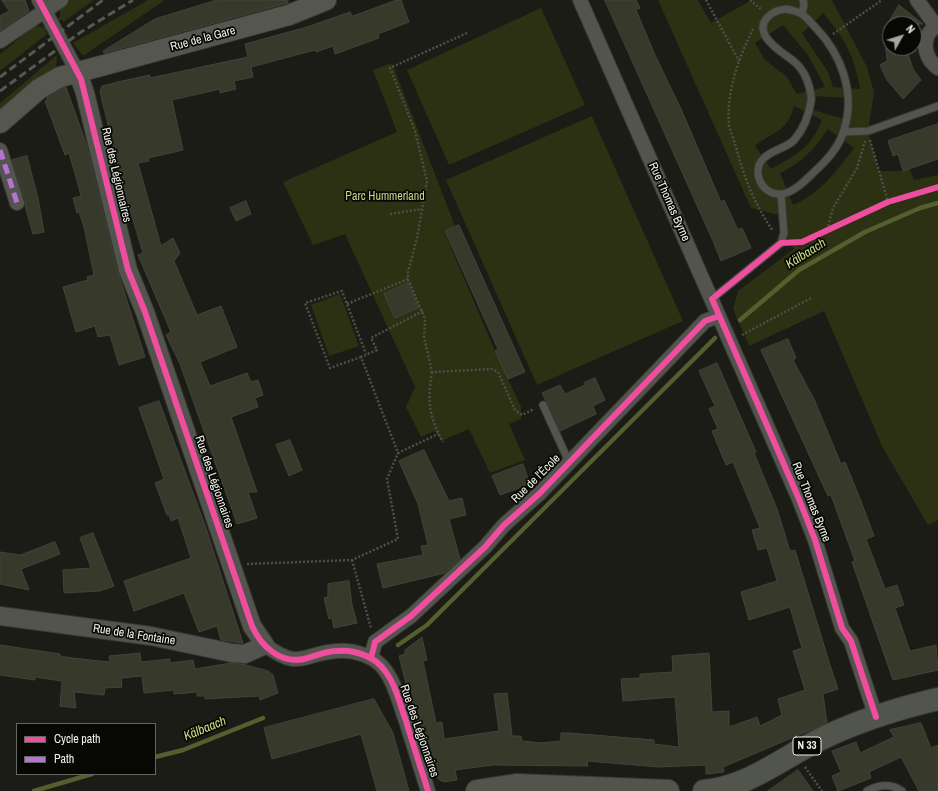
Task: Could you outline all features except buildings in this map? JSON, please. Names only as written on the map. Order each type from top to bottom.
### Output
[{"type":"main road","name":"Rue de la Gare","points":[[0,123],[49,82],[60,77],[289,15],[326,0]]},
{"type":"main road","name":"N 33","points":[[704,791],[745,787],[794,753],[826,736],[902,708],[938,699]]},
{"type":"main road","points":[[477,791],[516,785],[668,791]]},
{"type":"street","points":[[0,42],[42,5],[61,0]]},
{"type":"street","name":"Rue Thomas Byrne","points":[[580,0],[730,340],[810,526],[842,628],[851,641],[876,717]]},
{"type":"street","points":[[917,0],[937,25],[926,39],[925,47],[931,62],[938,68]]},
{"type":"street","points":[[42,5],[78,73]]},
{"type":"street","name":"Rue des Légionnaires","points":[[78,73],[85,93],[128,270],[144,312],[252,626],[265,646],[281,657],[290,660],[302,659],[336,650],[354,652],[371,658],[385,670],[398,697],[428,791]]},
{"type":"street","points":[[0,150],[17,203]]},
{"type":"street","name":"Rue de l'École","points":[[375,642],[411,616],[485,546],[569,462],[705,321],[719,316]]},
{"type":"street","name":"Rue de la Fontaine","points":[[0,616],[151,636],[232,654],[245,654],[265,646]]},
{"type":"street","points":[[371,658],[375,642]]},
{"type":"lane","points":[[802,14],[804,5],[803,0]]},
{"type":"lane","points":[[786,9],[802,14],[826,39],[841,64],[849,98],[847,120],[844,132],[837,147],[825,162],[795,188],[781,194],[771,193],[762,186],[758,177],[759,166],[764,158],[794,140],[805,126],[812,96],[806,78],[797,62],[766,36],[764,22],[765,13],[786,9]]},
{"type":"lane","points":[[844,132],[868,131],[938,106]]},
{"type":"lane","points":[[712,299],[781,243],[784,233],[781,194]]},
{"type":"lane","points":[[543,405],[569,462]]},
{"type":"lane","points":[[867,791],[874,787],[886,785],[902,791]]},
{"type":"path","points":[[706,0],[739,61]]},
{"type":"path","points":[[750,0],[765,13]]},
{"type":"path","points":[[826,39],[882,0]]},
{"type":"path","points":[[759,18],[765,13],[767,5]]},
{"type":"path","points":[[755,25],[739,61],[731,96],[729,124],[743,174],[760,212],[781,243]]},
{"type":"path","points":[[443,442],[433,423],[428,393],[432,372],[424,337],[425,319],[423,311],[408,279],[427,181],[415,131],[390,68],[467,33]]},
{"type":"path","points":[[868,131],[888,202]]},
{"type":"path","points":[[828,230],[833,208],[857,168],[868,131]]},
{"type":"path","points":[[390,214],[422,209]]},
{"type":"path","points":[[347,304],[408,279]]},
{"type":"path","points":[[366,354],[342,291],[305,303],[330,368],[361,357],[376,350],[371,338],[423,311]]},
{"type":"path","points":[[730,340],[760,327],[811,298]]},
{"type":"path","points":[[361,357],[398,453]]},
{"type":"path","points":[[432,372],[492,369],[498,372],[515,410],[522,415],[543,405]]},
{"type":"path","points":[[231,565],[352,560],[398,539],[387,479],[398,453],[438,434]]},
{"type":"path","points":[[352,560],[375,642]]},
{"type":"path","points":[[794,753],[822,791]]},
{"type":"green space","points":[[69,0],[94,0],[63,22],[62,19],[45,30],[47,34],[0,71],[0,54],[36,25],[44,28],[60,17],[60,6]]},
{"type":"green space","points":[[148,0],[165,0],[83,56],[73,43]]},
{"type":"green space","points":[[658,0],[698,0],[711,23],[752,0],[832,0],[867,67],[874,92],[868,131],[879,171],[903,171],[909,168],[914,180],[938,175],[938,520],[928,525],[883,448],[824,311],[749,346],[733,309],[738,291],[794,249],[784,233],[783,216],[751,208]],"holes":[[[823,13],[837,30],[848,48],[855,67],[860,89],[833,87],[828,72],[802,33]],[[783,25],[808,55],[825,87],[797,94],[786,76],[765,60],[755,43]],[[812,96],[849,98],[847,120],[810,109]],[[794,106],[822,120],[813,138],[802,150],[771,169],[755,146],[779,130],[788,121]],[[828,129],[854,148],[820,188],[793,205],[780,173],[801,160],[818,143]]]},
{"type":"green space","points":[[541,8],[585,105],[449,165],[407,70]]},
{"type":"green space","points":[[57,55],[56,70],[0,119],[0,103]]},
{"type":"green space","name":"Parc Hummerland","points":[[392,63],[455,226],[444,231],[495,351],[521,407],[521,419],[509,424],[525,460],[490,473],[469,429],[441,441],[435,431],[421,437],[406,407],[415,387],[345,234],[313,245],[283,182],[397,132],[373,70]]},
{"type":"green space","points":[[592,116],[683,321],[537,385],[446,180]]},
{"type":"green space","points":[[340,294],[359,346],[329,356],[311,305]]},
{"type":"waterway","name":"Kälbaach","points":[[740,320],[799,270],[865,232],[920,208],[938,203]]},
{"type":"waterway","name":"Kälbaach","points":[[398,645],[427,625],[715,338]]},
{"type":"waterway","name":"Kälbaach","points":[[156,757],[183,750],[263,718]]},
{"type":"waterway","name":"Kälbaach","points":[[34,791],[89,775]]},
{"type":"railway","points":[[0,77],[103,0]]},
{"type":"railway","points":[[0,91],[81,32],[133,0]]},
{"type":"marked path","points":[[0,150],[17,203]]},
{"type":"cycle path","points":[[39,0],[81,79],[128,270],[145,312],[252,626],[266,647],[272,652],[287,659],[304,659],[329,652],[350,651],[357,652],[376,661],[392,682],[428,791]]},
{"type":"cycle path","points":[[876,717],[851,641],[842,628],[815,540],[799,499],[712,299],[781,243],[802,242],[888,202],[938,187]]},
{"type":"cycle path","points":[[371,658],[375,642],[411,616],[485,547],[504,525],[540,493],[705,321],[719,316]]}]
